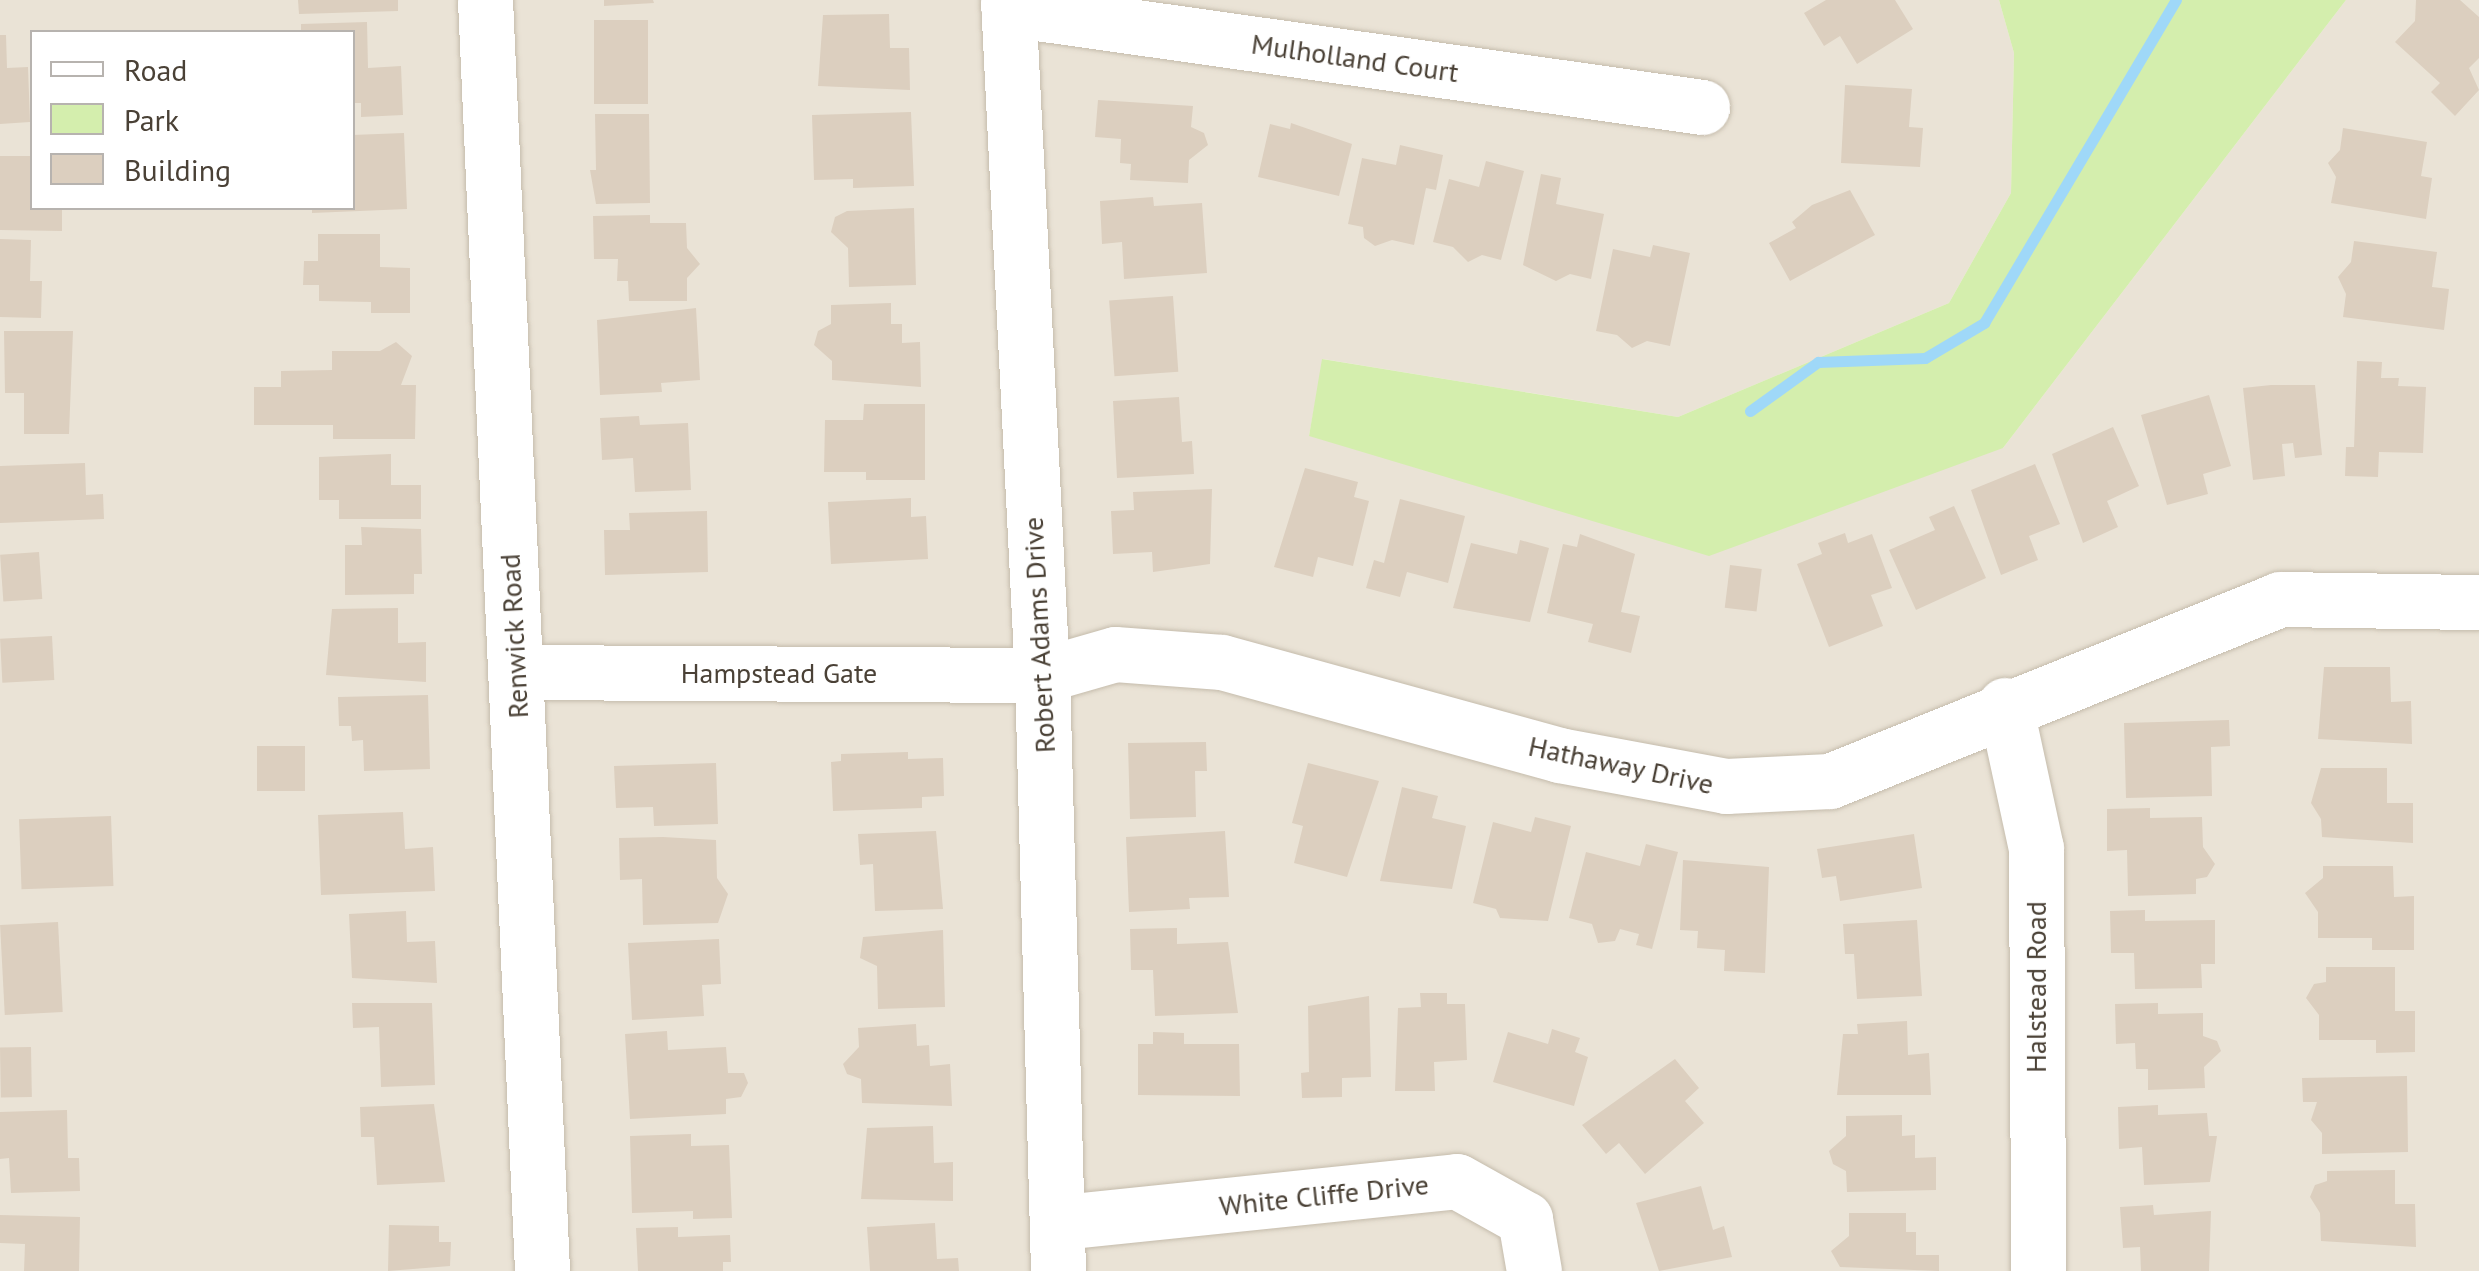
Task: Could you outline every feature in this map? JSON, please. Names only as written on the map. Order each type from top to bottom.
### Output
[{"type":"street","name":"Renwick Road","points":[[485,0],[542,1271]]},
{"type":"street","name":"Mulholland Court","points":[[1008,4],[1702,107]]},
{"type":"street","name":"Robert Adams Drive","points":[[1008,4],[1042,675],[1060,1246]]},
{"type":"street","name":"Hathaway Drive","points":[[1042,675],[1115,654],[1222,662],[1559,755],[1726,786],[1830,781],[2005,705],[2280,598],[2479,602]]},
{"type":"street","name":"Hampstead Gate","points":[[515,672],[1042,675]]},
{"type":"street","name":"Halstead Road","points":[[2005,705],[2036,848],[2038,1271]]},
{"type":"street","name":"White Cliffe Drive","points":[[1060,1246],[1457,1181],[1524,1219],[1534,1271]]},
{"type":"shaded area","points":[[0,0],[1999,0],[2014,53],[2011,193],[1949,303],[1678,417],[1323,359],[1309,436],[2003,448],[2346,0],[2479,0],[2479,1271],[0,1271]]},
{"type":"green space","points":[[1999,0],[2346,0],[2003,448],[1709,556],[1309,436],[1322,359],[1678,417],[1949,303],[2011,193],[2014,53]]},
{"type":"building","points":[[298,0],[398,0],[398,11],[299,14]]},
{"type":"building","points":[[604,0],[653,0],[654,3],[604,6]]},
{"type":"building","points":[[1826,0],[1895,0],[1913,29],[1857,64],[1840,36],[1824,46],[1804,13]]},
{"type":"building","points":[[2416,0],[2460,0],[2479,17],[2479,58],[2469,68],[2479,90],[2455,116],[2431,92],[2440,83],[2395,42],[2415,21]]},
{"type":"building","points":[[889,14],[890,48],[909,48],[910,90],[818,86],[823,15]]},
{"type":"building","points":[[594,20],[648,20],[648,104],[594,104]]},
{"type":"building","points":[[367,22],[368,68],[401,66],[403,115],[361,117],[361,103],[355,103],[355,30],[301,30],[301,24]]},
{"type":"building","points":[[0,35],[6,35],[7,68],[28,67],[30,122],[0,124]]},
{"type":"building","points":[[1845,85],[1912,89],[1909,127],[1923,128],[1920,167],[1841,163]]},
{"type":"building","points":[[1098,100],[1193,106],[1191,127],[1204,133],[1208,145],[1189,160],[1188,183],[1130,180],[1131,164],[1120,163],[1121,139],[1095,137]]},
{"type":"building","points":[[911,112],[914,186],[853,188],[853,179],[814,180],[812,115]]},
{"type":"building","points":[[595,114],[649,114],[650,203],[596,204],[590,170],[596,170]]},
{"type":"building","points":[[1291,123],[1352,144],[1339,196],[1258,177],[1270,124],[1290,129]]},
{"type":"building","points":[[2343,128],[2427,142],[2421,176],[2432,178],[2426,219],[2331,203],[2336,177],[2328,163],[2340,150]]},
{"type":"building","points":[[404,133],[407,209],[312,213],[355,210],[355,135]]},
{"type":"building","points":[[1400,145],[1443,155],[1436,190],[1426,188],[1414,245],[1392,240],[1375,246],[1364,238],[1363,227],[1348,224],[1362,158],[1396,165]]},
{"type":"building","points":[[0,156],[30,156],[30,210],[62,210],[62,231],[0,230]]},
{"type":"building","points":[[1486,161],[1524,171],[1501,260],[1482,255],[1468,262],[1453,247],[1433,242],[1449,179],[1479,187]]},
{"type":"building","points":[[1541,174],[1561,178],[1556,204],[1604,214],[1591,279],[1570,274],[1556,281],[1523,265]]},
{"type":"building","points":[[1850,190],[1875,235],[1790,281],[1769,243],[1796,228],[1792,222],[1812,205]]},
{"type":"building","points":[[1153,197],[1154,206],[1202,203],[1207,273],[1124,279],[1122,242],[1102,244],[1100,201]]},
{"type":"building","points":[[914,208],[916,285],[849,287],[848,248],[831,232],[835,217],[847,211]]},
{"type":"building","points":[[650,215],[650,223],[686,223],[687,248],[700,264],[687,278],[687,301],[629,301],[628,281],[617,281],[618,259],[594,259],[593,216]]},
{"type":"building","points":[[318,234],[380,234],[380,267],[410,268],[410,313],[371,313],[371,302],[319,301],[319,285],[303,285],[304,261],[318,261]]},
{"type":"building","points":[[0,239],[31,240],[30,281],[42,281],[41,318],[0,317]]},
{"type":"building","points":[[2354,241],[2437,252],[2432,287],[2449,289],[2444,330],[2343,317],[2346,294],[2338,277],[2351,262]]},
{"type":"building","points":[[1653,245],[1690,253],[1670,346],[1647,341],[1632,348],[1617,335],[1596,331],[1613,249],[1650,257]]},
{"type":"building","points":[[1173,296],[1178,372],[1114,376],[1109,300]]},
{"type":"building","points":[[891,303],[891,324],[902,324],[902,343],[920,342],[921,387],[832,380],[832,361],[814,345],[818,331],[831,324],[831,305]]},
{"type":"building","points":[[696,308],[700,380],[661,383],[662,392],[600,395],[597,320]]},
{"type":"building","points":[[4,331],[73,331],[69,434],[24,434],[24,393],[5,393]]},
{"type":"building","points":[[396,342],[412,356],[401,385],[416,385],[415,439],[333,439],[333,425],[254,425],[254,387],[281,387],[281,371],[332,370],[332,351],[380,351]]},
{"type":"building","points":[[2357,361],[2382,362],[2381,378],[2399,378],[2398,386],[2426,387],[2423,453],[2379,452],[2378,477],[2345,476],[2346,447],[2354,447]]},
{"type":"building","points":[[2315,385],[2322,455],[2295,458],[2293,443],[2282,444],[2285,476],[2253,480],[2243,388]]},
{"type":"building","points":[[2209,395],[2231,466],[2203,474],[2208,494],[2167,505],[2141,415]]},
{"type":"building","points":[[1179,397],[1182,442],[1192,441],[1194,474],[1117,478],[1113,401]]},
{"type":"building","points":[[864,404],[925,404],[925,480],[866,480],[866,472],[824,472],[825,420],[863,420]]},
{"type":"building","points":[[639,416],[640,425],[688,423],[691,490],[635,492],[633,458],[602,460],[600,418]]},
{"type":"building","points":[[2113,427],[2139,486],[2107,501],[2118,527],[2083,543],[2052,454]]},
{"type":"building","points":[[391,454],[391,485],[421,485],[421,519],[339,519],[339,500],[319,500],[319,457]]},
{"type":"building","points":[[85,463],[86,495],[103,494],[104,519],[0,523],[0,466]]},
{"type":"building","points":[[2035,464],[2060,524],[2029,536],[2038,560],[2001,575],[1971,490]]},
{"type":"building","points":[[1305,468],[1358,482],[1354,497],[1369,501],[1353,566],[1318,557],[1313,577],[1274,567]]},
{"type":"building","points":[[1212,489],[1210,564],[1153,572],[1152,552],[1113,554],[1111,511],[1134,510],[1133,492]]},
{"type":"building","points":[[911,498],[911,517],[926,516],[928,559],[831,564],[828,502]]},
{"type":"building","points":[[1400,499],[1465,516],[1448,583],[1407,572],[1400,597],[1366,588],[1374,560],[1384,563]]},
{"type":"building","points":[[1954,506],[1986,578],[1916,610],[1889,550],[1935,530],[1929,517]]},
{"type":"building","points":[[707,511],[708,572],[605,575],[604,530],[630,530],[629,513]]},
{"type":"building","points":[[361,527],[421,529],[422,574],[414,574],[414,594],[345,595],[345,545],[362,545]]},
{"type":"building","points":[[1845,533],[1848,543],[1872,534],[1892,588],[1871,595],[1883,626],[1829,647],[1797,564],[1822,554],[1818,543]]},
{"type":"building","points":[[1580,534],[1635,554],[1621,612],[1640,616],[1631,653],[1588,642],[1593,624],[1547,613],[1563,544],[1577,547]]},
{"type":"building","points":[[1520,540],[1549,548],[1530,622],[1453,608],[1471,543],[1517,554]]},
{"type":"building","points":[[39,552],[42,599],[3,602],[0,555]]},
{"type":"building","points":[[1730,565],[1762,569],[1757,612],[1725,608]]},
{"type":"building","points":[[398,608],[398,643],[426,642],[426,682],[326,675],[332,609]]},
{"type":"building","points":[[52,636],[54,680],[2,683],[0,639]]},
{"type":"building","points":[[2324,667],[2390,667],[2391,702],[2411,701],[2412,744],[2318,739]]},
{"type":"building","points":[[428,695],[430,769],[364,771],[363,740],[352,741],[351,726],[339,726],[338,697]]},
{"type":"building","points":[[2229,720],[2230,746],[2211,747],[2212,796],[2126,798],[2124,723]]},
{"type":"building","points":[[1206,742],[1207,771],[1195,771],[1196,817],[1130,819],[1128,743]]},
{"type":"building","points":[[257,746],[305,746],[305,791],[257,791]]},
{"type":"building","points":[[908,752],[908,759],[943,758],[944,796],[922,797],[922,808],[833,811],[831,762],[841,761],[841,754]]},
{"type":"building","points":[[716,763],[718,824],[654,826],[653,807],[616,808],[614,766]]},
{"type":"building","points":[[1308,763],[1379,781],[1347,877],[1294,863],[1303,826],[1292,823]]},
{"type":"building","points":[[2321,768],[2387,768],[2387,803],[2413,803],[2413,843],[2322,837],[2321,819],[2311,803]]},
{"type":"building","points":[[1402,787],[1438,796],[1432,818],[1466,826],[1452,889],[1380,881]]},
{"type":"building","points":[[2150,808],[2150,818],[2202,817],[2203,847],[2215,864],[2207,877],[2196,879],[2196,894],[2128,896],[2127,850],[2107,851],[2107,809]]},
{"type":"building","points":[[403,812],[405,849],[433,847],[435,891],[321,895],[318,815]]},
{"type":"building","points":[[111,816],[113,886],[21,889],[19,819]]},
{"type":"building","points":[[1535,817],[1571,826],[1548,921],[1500,918],[1496,909],[1473,903],[1493,822],[1531,832]]},
{"type":"building","points":[[936,831],[943,909],[875,911],[873,864],[860,865],[858,834]]},
{"type":"building","points":[[1225,831],[1229,897],[1189,898],[1190,909],[1129,912],[1126,837]]},
{"type":"building","points":[[1914,834],[1922,888],[1840,901],[1836,876],[1822,878],[1817,849]]},
{"type":"building","points":[[619,838],[716,840],[717,878],[728,894],[718,923],[643,925],[642,879],[620,880]]},
{"type":"building","points":[[1646,844],[1678,852],[1652,949],[1636,945],[1639,934],[1620,929],[1615,941],[1598,943],[1592,924],[1569,918],[1586,852],[1640,866]]},
{"type":"building","points":[[1683,860],[1769,867],[1765,973],[1724,971],[1725,950],[1697,948],[1698,931],[1680,930]]},
{"type":"building","points":[[2323,866],[2393,866],[2394,897],[2414,896],[2414,950],[2372,950],[2372,938],[2318,938],[2318,912],[2305,893],[2323,878]]},
{"type":"building","points":[[2145,910],[2145,921],[2215,920],[2215,964],[2201,964],[2202,988],[2135,989],[2134,953],[2111,953],[2110,911]]},
{"type":"building","points":[[406,911],[407,942],[435,941],[437,983],[352,978],[349,914]]},
{"type":"building","points":[[1917,920],[1922,996],[1857,999],[1854,954],[1845,954],[1843,924]]},
{"type":"building","points":[[58,922],[63,1012],[5,1015],[0,925]]},
{"type":"building","points":[[1177,928],[1177,944],[1228,942],[1238,1013],[1155,1016],[1153,970],[1131,970],[1130,929]]},
{"type":"building","points":[[943,930],[945,1007],[878,1009],[877,966],[860,958],[863,937]]},
{"type":"building","points":[[719,939],[721,984],[702,985],[704,1016],[632,1020],[628,943]]},
{"type":"building","points":[[2326,967],[2395,967],[2395,1011],[2415,1011],[2415,1052],[2376,1053],[2376,1040],[2319,1040],[2319,1015],[2306,998],[2314,984],[2326,982]]},
{"type":"building","points":[[1420,993],[1447,993],[1447,1004],[1465,1004],[1467,1060],[1434,1062],[1435,1091],[1395,1091],[1398,1008],[1421,1007]]},
{"type":"building","points":[[1369,996],[1371,1077],[1342,1078],[1342,1097],[1302,1098],[1301,1073],[1309,1072],[1308,1006]]},
{"type":"building","points":[[352,1003],[432,1003],[435,1085],[381,1087],[379,1027],[353,1028]]},
{"type":"building","points":[[2158,1003],[2158,1014],[2203,1013],[2203,1036],[2217,1041],[2221,1051],[2204,1067],[2205,1088],[2148,1090],[2148,1069],[2136,1069],[2135,1043],[2116,1044],[2115,1004]]},
{"type":"building","points":[[1907,1021],[1908,1055],[1929,1053],[1931,1095],[1837,1095],[1843,1034],[1858,1034],[1857,1024]]},
{"type":"building","points":[[916,1024],[917,1046],[929,1045],[930,1066],[950,1064],[952,1106],[862,1103],[861,1079],[847,1074],[843,1064],[859,1047],[858,1028]]},
{"type":"building","points":[[1552,1029],[1580,1038],[1575,1052],[1588,1057],[1574,1106],[1493,1082],[1508,1032],[1548,1044]]},
{"type":"building","points":[[667,1031],[668,1050],[726,1047],[728,1073],[744,1073],[748,1083],[741,1097],[726,1099],[726,1114],[630,1119],[625,1034]]},
{"type":"building","points":[[1153,1032],[1184,1033],[1184,1044],[1239,1044],[1240,1096],[1138,1095],[1138,1044],[1153,1044]]},
{"type":"building","points":[[31,1047],[32,1097],[1,1098],[0,1048]]},
{"type":"building","points":[[1675,1059],[1699,1088],[1685,1101],[1704,1123],[1645,1174],[1619,1143],[1606,1154],[1582,1125]]},
{"type":"building","points":[[2407,1076],[2408,1152],[2322,1154],[2322,1133],[2311,1120],[2317,1102],[2303,1102],[2302,1078]]},
{"type":"building","points":[[434,1104],[445,1182],[377,1185],[374,1137],[361,1137],[360,1107]]},
{"type":"building","points":[[2158,1105],[2158,1115],[2207,1113],[2209,1136],[2217,1136],[2210,1182],[2144,1185],[2142,1147],[2119,1149],[2118,1107]]},
{"type":"building","points":[[67,1110],[68,1158],[79,1158],[80,1191],[11,1193],[9,1158],[0,1159],[0,1112]]},
{"type":"building","points":[[1902,1115],[1902,1136],[1915,1135],[1915,1158],[1936,1157],[1936,1190],[1847,1192],[1846,1171],[1833,1164],[1829,1151],[1846,1136],[1846,1116]]},
{"type":"building","points":[[933,1126],[934,1163],[953,1162],[953,1201],[861,1199],[867,1128]]},
{"type":"building","points":[[691,1134],[691,1146],[729,1145],[732,1218],[693,1219],[693,1211],[632,1213],[630,1136]]},
{"type":"building","points":[[2395,1170],[2395,1204],[2415,1204],[2416,1247],[2321,1241],[2320,1213],[2310,1197],[2315,1185],[2327,1181],[2327,1171]]},
{"type":"building","points":[[1701,1186],[1713,1230],[1724,1226],[1732,1257],[1659,1271],[1636,1203]]},
{"type":"building","points":[[2153,1205],[2154,1215],[2211,1211],[2209,1271],[2141,1271],[2140,1247],[2123,1248],[2120,1207]]},
{"type":"building","points":[[1849,1213],[1906,1213],[1906,1232],[1916,1232],[1916,1255],[1939,1255],[1939,1271],[1840,1267],[1831,1251],[1849,1236]]},
{"type":"building","points":[[0,1215],[80,1217],[79,1271],[24,1271],[25,1244],[0,1243]]},
{"type":"building","points":[[935,1223],[937,1259],[958,1258],[959,1271],[870,1271],[867,1227]]},
{"type":"building","points":[[389,1225],[439,1226],[439,1242],[451,1242],[450,1266],[388,1271]]},
{"type":"building","points":[[678,1227],[678,1237],[730,1235],[731,1262],[723,1262],[723,1271],[638,1271],[636,1228]]},
{"type":"waterway","points":[[1750,411],[1818,362],[1925,358],[1984,323],[2176,0]]}]
